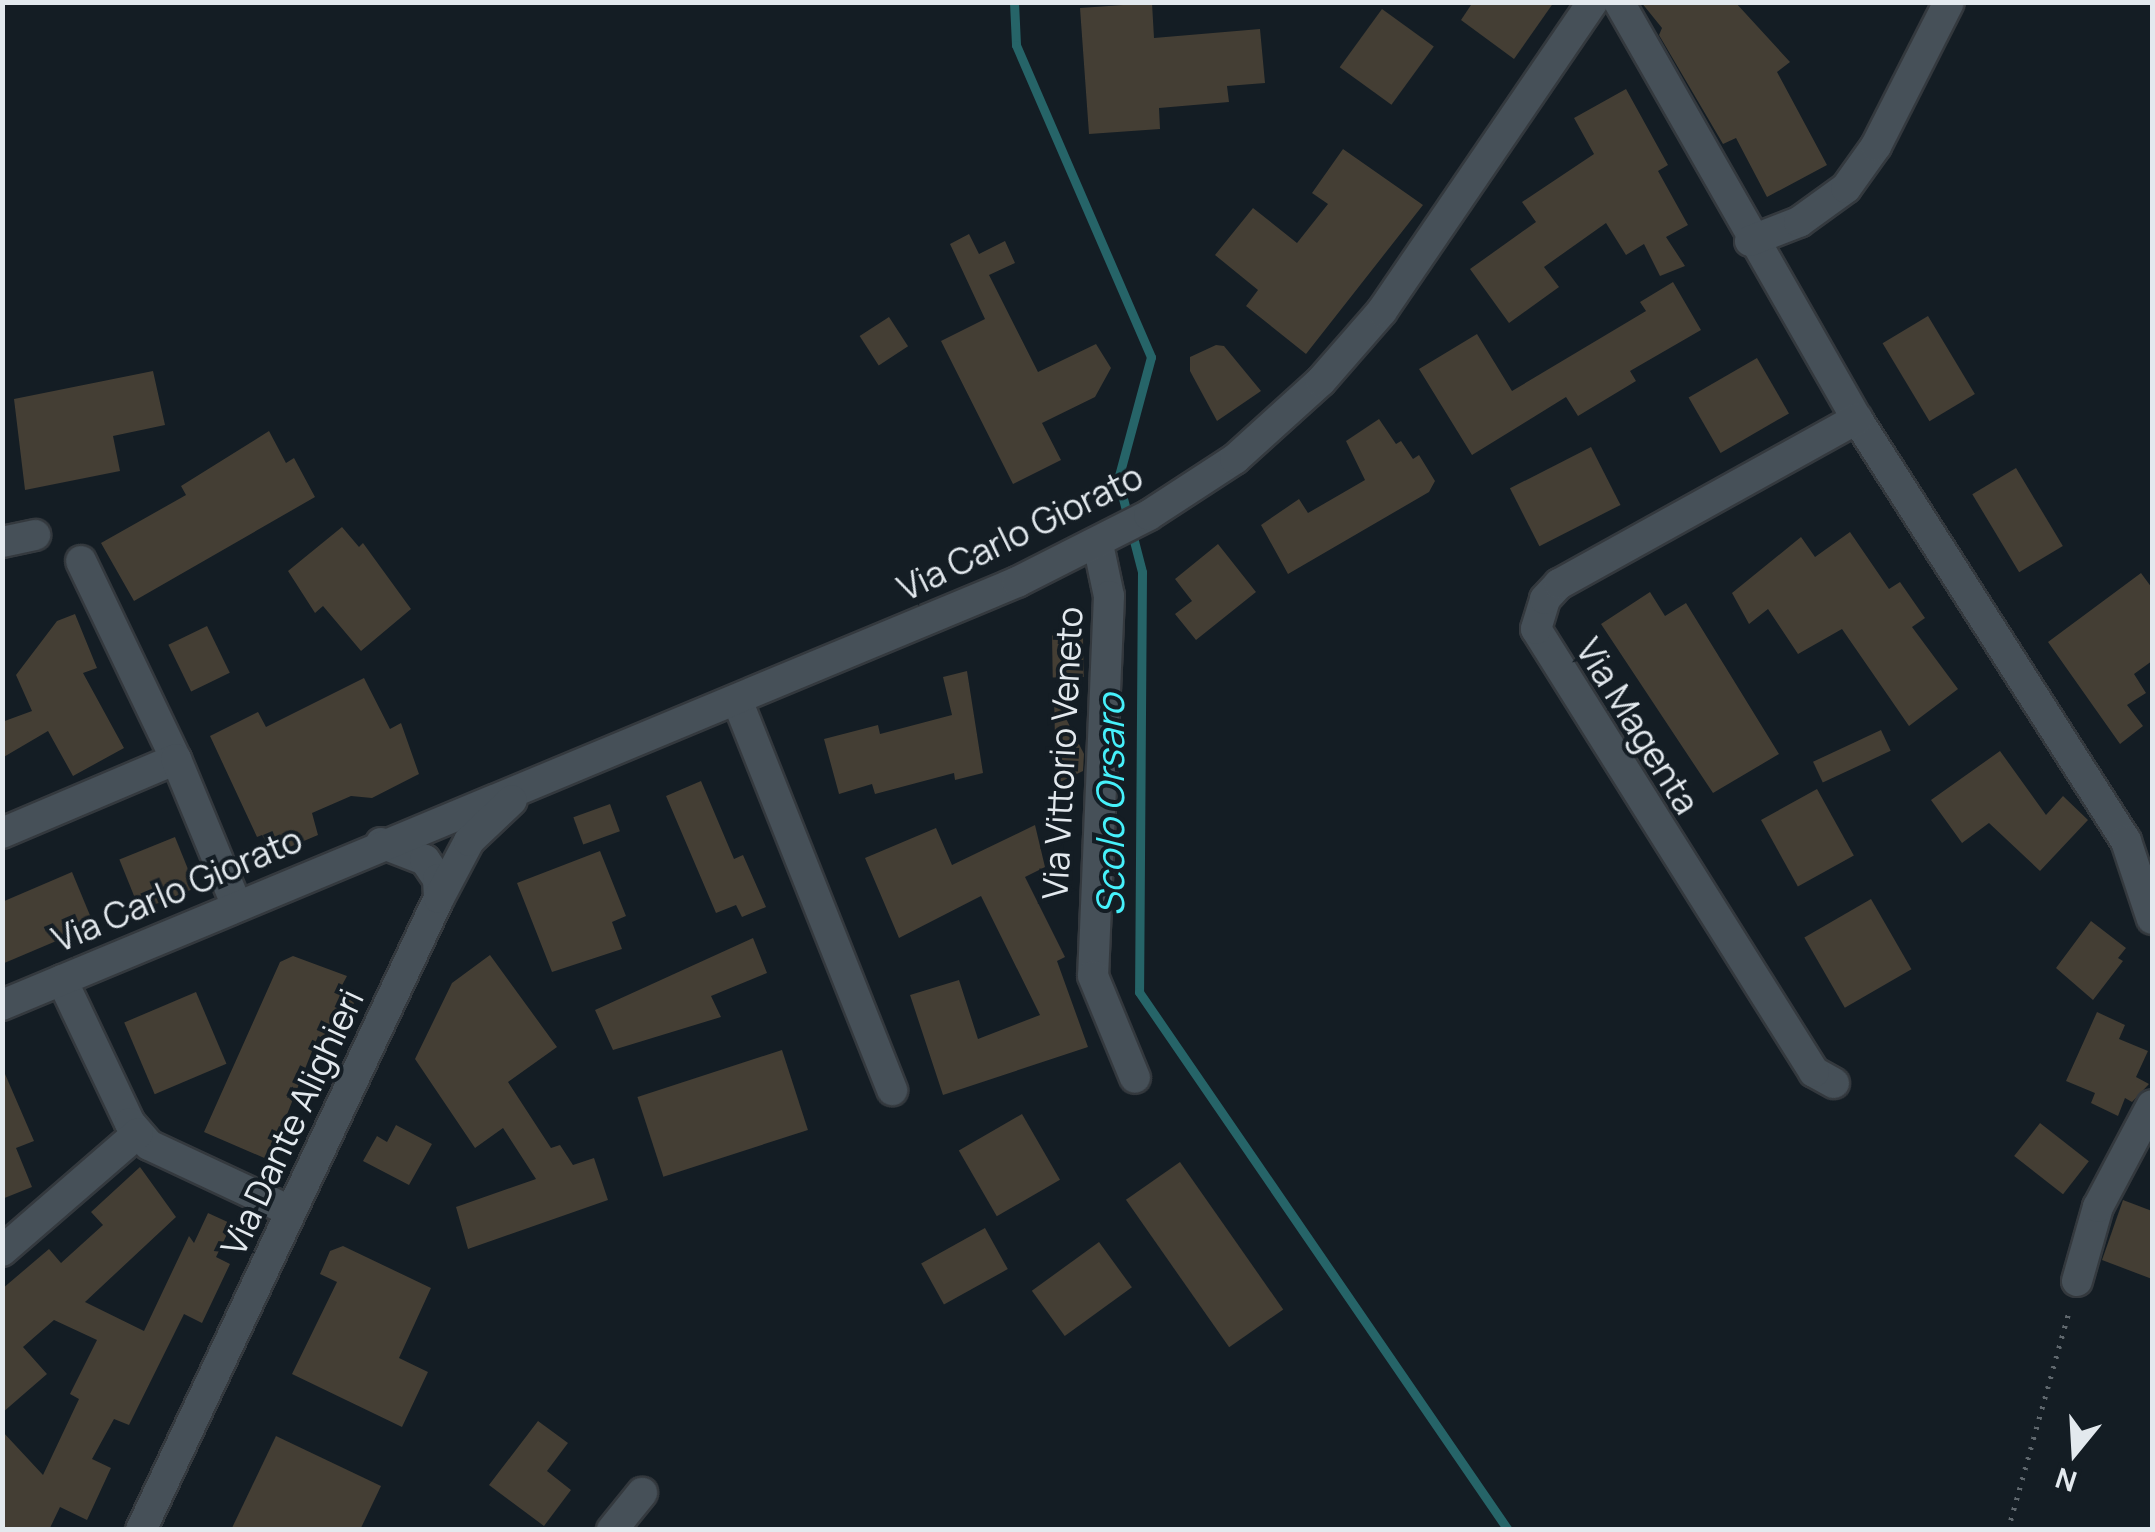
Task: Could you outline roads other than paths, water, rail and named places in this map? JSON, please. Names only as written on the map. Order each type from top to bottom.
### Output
[{"type":"street","name":"Via Carlo Giorato","points":[[2,1005],[381,843],[736,700],[1104,540],[1149,515],[1235,458],[1322,381],[1382,311],[1592,2]]},
{"type":"street","points":[[1619,2],[1750,241],[1857,419],[2126,840],[2152,919]]},
{"type":"street","points":[[1750,241],[1799,222],[1846,188],[1876,146],[1949,2]]},
{"type":"street","name":"Via Magenta","points":[[1834,1082],[1814,1072],[1536,629],[1536,615],[1559,584],[1857,419]]},
{"type":"street","points":[[2,542],[35,535]]},
{"type":"street","name":"Via Vittorio Veneto","points":[[1104,540],[1109,596],[1092,976],[1134,1078]]},
{"type":"street","points":[[81,561],[176,759],[236,904]]},
{"type":"street","points":[[736,700],[892,1090]]},
{"type":"street","points":[[2,833],[176,759]]},
{"type":"street","name":"Via Dante Alighieri","points":[[141,1530],[439,898],[470,841],[498,810],[548,777]]},
{"type":"street","name":"Via Carlo Giorato","points":[[381,843],[419,837],[470,841]]},
{"type":"street","points":[[381,843],[425,860],[438,880],[439,898]]},
{"type":"street","points":[[62,980],[138,1133],[166,1154],[290,1211]]},
{"type":"street","points":[[2077,1281],[2098,1208],[2152,1105]]},
{"type":"street","points":[[2,1251],[138,1133]]},
{"type":"street","points":[[612,1530],[642,1494]]},
{"type":"waterway","name":"Scolo Orsaro","points":[[1014,2],[1016,45],[1151,357],[1118,479],[1142,572],[1139,992],[1508,1530]]}]
